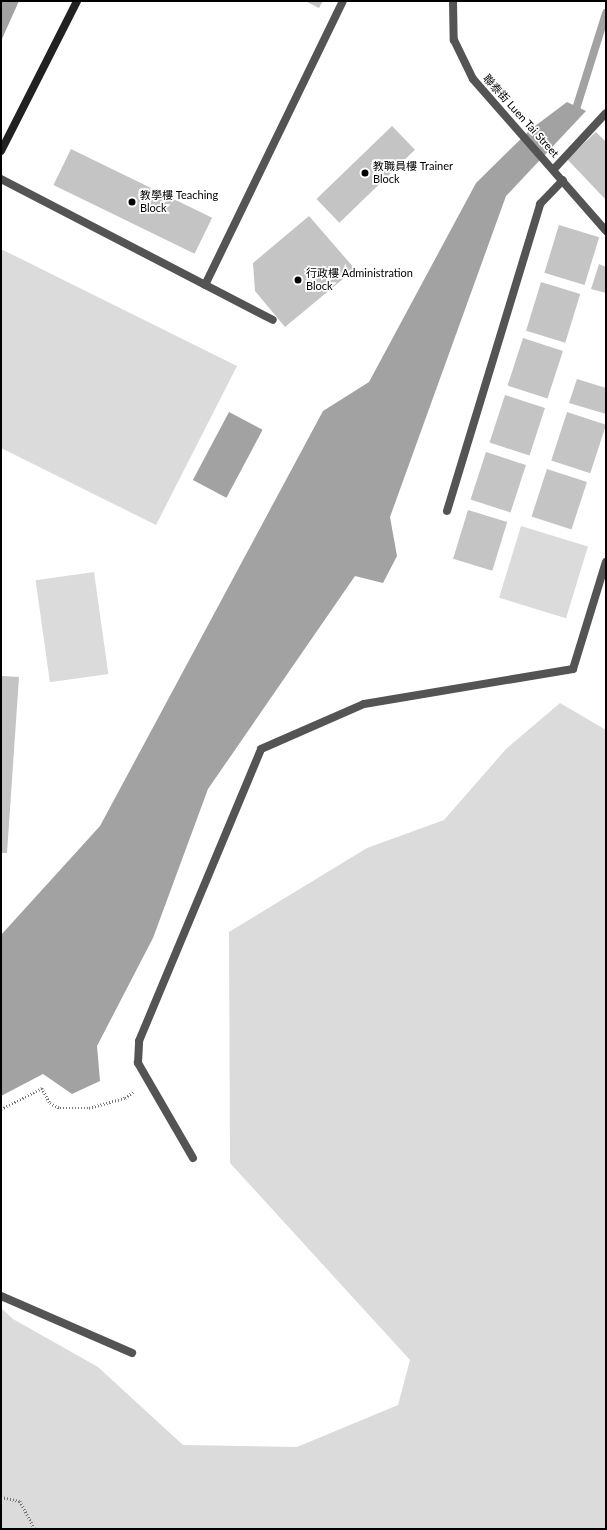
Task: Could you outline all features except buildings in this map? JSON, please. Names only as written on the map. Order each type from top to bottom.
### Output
[{"type":"street","points":[[1,150],[77,1]]},
{"type":"street","points":[[205,285],[343,1]]},
{"type":"street","name":"聯泰街 Luen Tai Street","points":[[453,1],[454,40],[473,79],[547,161],[606,231]]},
{"type":"street","points":[[554,169],[606,113]]},
{"type":"street","points":[[1,179],[273,320]]},
{"type":"street","points":[[447,511],[540,204],[563,180]]},
{"type":"street","points":[[193,1158],[147,1081],[138,1063],[139,1042],[261,750],[364,704],[572,669],[606,562]]},
{"type":"street","points":[[1,1296],[132,1353]]},
{"type":"path","points":[[1,1109],[42,1088],[50,1102],[60,1108],[89,1108],[125,1098],[147,1081]]},
{"type":"path","points":[[1,1497],[20,1501],[35,1529]]},
{"type":"shaded area","points":[[1,1],[19,1],[1,41]]},
{"type":"shaded area","points":[[567,102],[586,111],[506,196],[390,517],[397,556],[383,583],[355,576],[208,789],[153,938],[97,1046],[100,1081],[72,1094],[43,1074],[1,1096],[1,935],[100,826],[323,411],[369,382],[476,183],[531,129]]},
{"type":"shaded area","points":[[1,249],[237,366],[156,525],[1,448]]},
{"type":"shaded area","points":[[229,412],[263,430],[226,498],[193,480]]},
{"type":"shaded area","points":[[521,526],[588,546],[566,618],[499,598]]},
{"type":"shaded area","points":[[94,572],[108,674],[50,682],[36,580]]},
{"type":"shaded area","points":[[560,703],[606,730],[606,1529],[1,1529],[1,1308],[13,1319],[98,1367],[183,1445],[297,1447],[398,1405],[410,1360],[230,1163],[229,932],[367,848],[444,820],[506,749]]},
{"type":"waterway","points":[[568,115],[576,109],[606,13]]},
{"type":"place","name":"教職員樓 Trainer Block","points":[[365,173]]},
{"type":"place","name":"教學樓 Teaching Block","points":[[132,202]]},
{"type":"place","name":"行政樓 Administration Block","points":[[298,280]]}]
